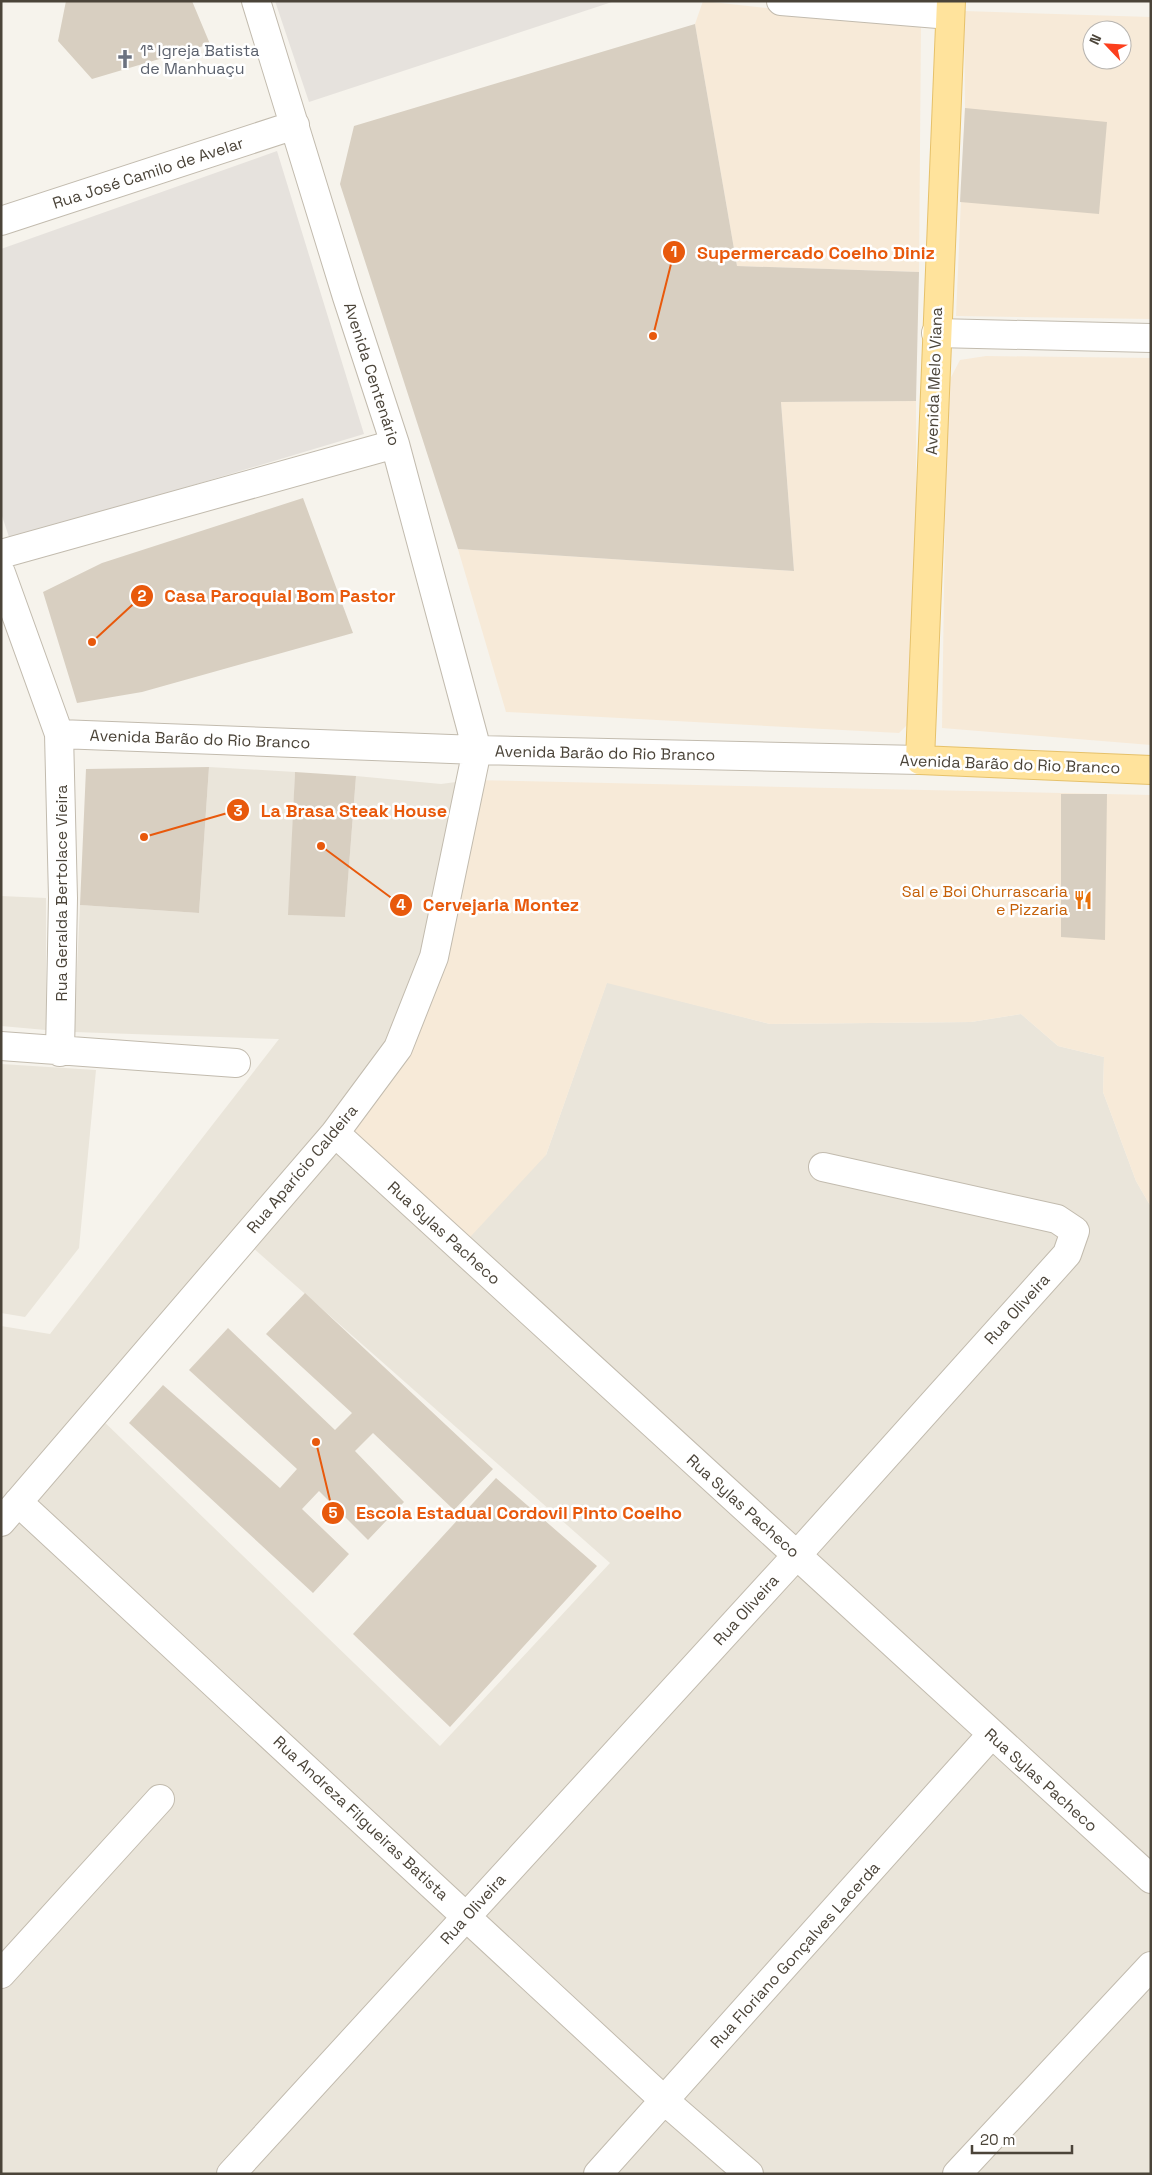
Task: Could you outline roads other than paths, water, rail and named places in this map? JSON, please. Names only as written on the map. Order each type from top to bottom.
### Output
[{"type":"main road","name":"Avenida Melo Viana","points":[[920,760],[936,333],[951,8]]},
{"type":"main road","name":"Avenida Barão do Rio Branco","points":[[920,760],[1151,770]]},
{"type":"street","name":"Avenida Centenário","points":[[256,1],[296,124],[347,297],[395,444],[477,750]]},
{"type":"street","points":[[781,1],[951,8]]},
{"type":"street","name":"Rua José Camilo de Avelar","points":[[1,221],[296,124]]},
{"type":"street","points":[[936,333],[1151,338]]},
{"type":"street","points":[[1,554],[395,444]]},
{"type":"street","name":"Rua Geralda Bertolace Vieira","points":[[1,572],[59,734],[63,898],[60,1052]]},
{"type":"street","name":"Avenida Barão do Rio Branco","points":[[59,734],[477,750],[920,760]]},
{"type":"street","name":"Rua Aparício Caldeira","points":[[7,1507],[335,1133],[398,1048],[434,957],[477,750]]},
{"type":"street","points":[[1,1046],[60,1052],[236,1063]]},
{"type":"street","name":"Rua Sylas Pacheco","points":[[335,1133],[991,1735],[1151,1879]]},
{"type":"street","name":"Rua Oliveira","points":[[231,2174],[796,1555],[1067,1254],[1074,1231],[1057,1219],[823,1168]]},
{"type":"street","name":"Rua Andreza Filgueiras Batista","points":[[7,1507],[467,1915],[665,2101],[749,2174]]},
{"type":"street","name":"Rua Floriano Gonçalves Lacerda","points":[[598,2174],[991,1735]]},
{"type":"street","points":[[1,1974],[160,1799]]},
{"type":"street","points":[[957,2174],[1151,1966]]},
{"type":"place","name":"1ª Igreja Batista de Manhuaçu","points":[[125,59]]},
{"type":"place","name":"Supermercado Coelho Diniz","points":[[653,336]]},
{"type":"place","name":"Casa Paroquial Bom Pastor","points":[[92,642]]},
{"type":"place","name":"La Brasa Steak House","points":[[144,837]]},
{"type":"place","name":"Cervejaria Montez","points":[[321,846]]},
{"type":"place","name":"Sal e Boi Churrascaria e Pizzaria","points":[[1083,900]]},
{"type":"place","name":"Escola Estadual Cordovil Pinto Coelho","points":[[316,1442]]}]
